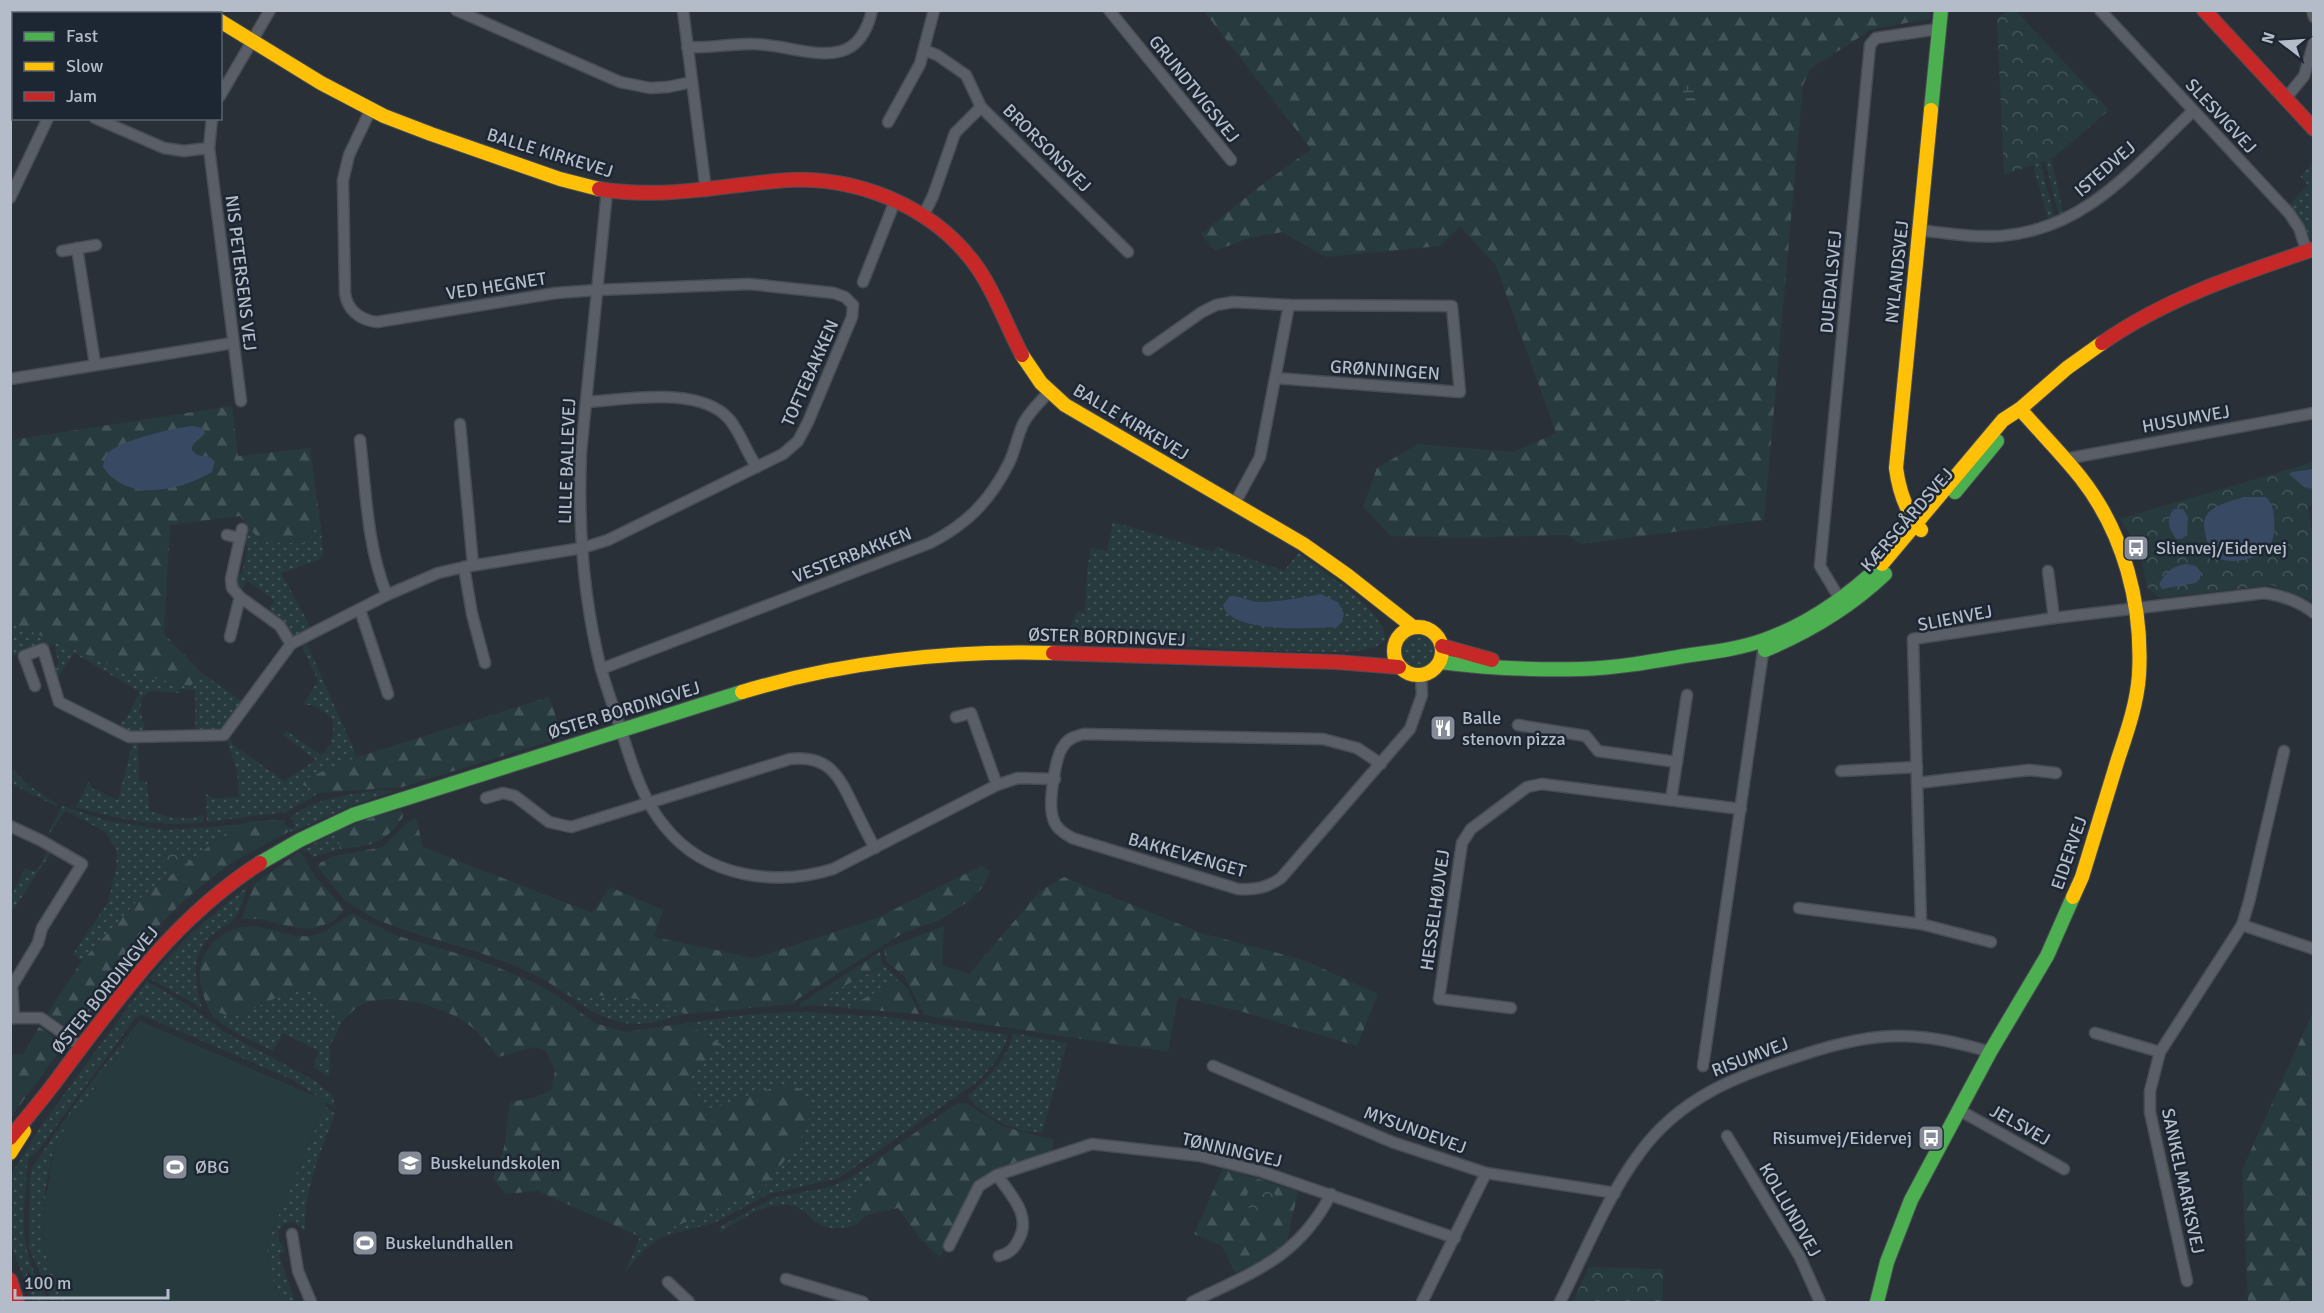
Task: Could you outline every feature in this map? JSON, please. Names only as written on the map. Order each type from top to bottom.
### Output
[{"type":"street","points":[[222,93],[270,10]]},
{"type":"street","points":[[456,10],[620,82],[650,88],[692,82]]},
{"type":"street","points":[[683,10],[706,191]]},
{"type":"street","points":[[687,47],[752,44],[834,55],[849,50],[860,41],[869,27],[872,10]]},
{"type":"street","points":[[888,123],[920,64],[934,10]]},
{"type":"street","name":"GRUNDTVIGSVEJ","points":[[1109,10],[1232,160]]},
{"type":"street","name":"NYLANDSVEJ","points":[[1919,528],[1899,490],[1896,468],[1941,10]]},
{"type":"street","name":"SLESVIGVEJ","points":[[2100,10],[2289,213],[2311,251]]},
{"type":"street","points":[[2204,10],[2313,129]]},
{"type":"street","points":[[2312,10],[2313,17]]},
{"type":"street","name":"BALLE KIRKEVEJ","points":[[222,22],[371,109],[439,137],[568,181],[607,191],[667,195],[770,180],[806,179],[837,182],[869,190],[895,201],[923,216],[948,236],[974,262],[991,290],[1020,352],[1049,392],[1081,416],[1303,544],[1413,627]]},
{"type":"street","name":"DUEDALSVEJ","points":[[1835,591],[1820,566],[1870,45],[1876,38],[1938,29]]},
{"type":"street","points":[[2286,98],[2304,76],[2313,42]]},
{"type":"street","points":[[924,50],[937,55],[966,75],[981,106]]},
{"type":"street","name":"BRORSONSVEJ","points":[[923,216],[933,196],[955,133],[981,106],[1128,252]]},
{"type":"street","name":"VED HEGNET","points":[[371,109],[349,155],[342,180],[345,297],[350,308],[357,315],[377,322],[556,293],[749,284],[834,293],[845,297],[853,305]]},
{"type":"street","name":"ISTEDVEJ","points":[[1919,230],[2000,236],[2032,231],[2059,222],[2079,213],[2101,198],[2193,111]]},
{"type":"street","points":[[10,198],[47,120]]},
{"type":"street","points":[[100,120],[164,148],[184,151],[209,148]]},
{"type":"street","name":"NIS PETERSENS VEJ","points":[[212,120],[209,148],[241,401]]},
{"type":"street","name":"LILLE BALLEVEJ","points":[[607,191],[585,402],[579,488],[585,587],[601,669],[621,729]]},
{"type":"street","points":[[863,282],[895,201]]},
{"type":"street","points":[[62,251],[96,245]]},
{"type":"street","points":[[77,248],[95,364]]},
{"type":"street","name":"KÆRSGÅRDSVEJ","points":[[1440,662],[1472,666],[1581,669],[1764,645],[1854,590],[1919,528],[1979,447],[2003,420],[2020,410],[2060,374],[2093,349],[2156,310],[2223,280],[2311,251]]},
{"type":"street","name":"GRØNNINGEN","points":[[1148,350],[1202,312],[1216,305],[1233,302],[1289,305],[1452,306],[1460,392],[1275,378]]},
{"type":"street","name":"TOFTEBAKKEN","points":[[291,644],[387,595],[438,573],[582,548],[608,540],[783,454],[798,441],[808,422],[852,317],[853,305]]},
{"type":"street","points":[[1235,503],[1260,457],[1289,305]]},
{"type":"street","points":[[10,379],[233,343]]},
{"type":"street","name":"VESTERBAKKEN","points":[[601,669],[930,543],[956,530],[978,510],[997,486],[1010,461],[1023,423],[1049,392]]},
{"type":"street","points":[[585,402],[675,397],[709,404],[723,413],[733,424],[757,467]]},
{"type":"street","name":"EIDERVEJ","points":[[1876,1302],[1887,1262],[1911,1200],[1990,1052],[2047,956],[2082,877],[2133,712],[2139,676],[2137,608],[2129,574],[2117,541],[2095,499],[2065,459],[2020,410]]},
{"type":"street","name":"HUSUMVEJ","points":[[2065,459],[2313,413]]},
{"type":"street","points":[[460,424],[472,614],[485,663]]},
{"type":"street","points":[[360,440],[374,550],[379,576],[387,595]]},
{"type":"street","points":[[35,686],[24,656],[43,649],[59,702],[129,737],[224,735],[291,644],[280,626],[240,597],[232,588],[231,579],[241,534],[227,535]]},
{"type":"street","points":[[2048,571],[2054,618]]},
{"type":"street","points":[[2137,608],[2265,593],[2283,596],[2303,604],[2313,613]]},
{"type":"street","points":[[230,637],[240,597]]},
{"type":"street","name":"BALLE KIRKEVEJ","points":[[1376,598],[1398,637]]},
{"type":"street","name":"SLIENVEJ","points":[[1921,924],[1913,639],[2137,608]]},
{"type":"street","points":[[360,610],[388,694]]},
{"type":"street","points":[[1413,627],[1431,631],[1442,646],[1440,662],[1429,674],[1421,676],[1405,672],[1399,667],[1393,651],[1398,637],[1405,630],[1413,627]]},
{"type":"street","points":[[1703,1066],[1764,645]]},
{"type":"street","name":"KÆRSGÅRDSVEJ","points":[[1442,646],[1524,667]]},
{"type":"street","name":"ØSTER BORDINGVEJ","points":[[1336,662],[1393,651]]},
{"type":"street","name":"ØSTER BORDINGVEJ","points":[[10,1138],[44,1097],[138,971],[175,931],[218,892],[264,859],[311,833],[353,815],[759,687],[838,669],[910,659],[1022,652],[1336,662],[1399,667]]},
{"type":"street","name":"BAKKEVÆNGET","points":[[1381,764],[1357,748],[1323,739],[1084,734],[1073,737],[1058,754],[1052,797],[1053,818],[1061,831],[1072,838],[1238,889],[1256,890],[1270,885],[1281,878],[1381,764],[1410,729],[1422,695],[1421,676]]},
{"type":"street","points":[[1671,800],[1687,695]]},
{"type":"street","points":[[956,717],[971,713],[997,785]]},
{"type":"street","points":[[1518,724],[1586,736],[1598,751],[1677,762]]},
{"type":"street","points":[[621,729],[647,803],[667,830],[707,861],[756,878],[782,879],[811,876],[832,869],[875,848],[997,785],[1018,778],[1054,779]]},
{"type":"street","name":"SANKELMARKSVEJ","points":[[2187,1281],[2151,1112],[2150,1091],[2160,1052],[2242,925],[2284,751]]},
{"type":"street","points":[[486,798],[503,793],[515,796],[549,822],[571,827],[790,759],[803,758],[816,760],[830,768],[840,778],[875,848]]},
{"type":"street","points":[[1841,771],[1917,767]]},
{"type":"street","points":[[1917,783],[2029,770],[2056,773]]},
{"type":"street","name":"HESSELHØJVEJ","points":[[1511,1008],[1439,999],[1462,843],[1471,829],[1527,787],[1542,784],[1741,809]]},
{"type":"street","points":[[10,826],[82,864],[42,928],[38,943],[12,986],[12,1018],[41,1018],[81,1046]]},
{"type":"street","points":[[1799,908],[1921,924],[1991,942]]},
{"type":"street","points":[[2242,925],[2313,950]]},
{"type":"street","points":[[2096,1033],[2160,1052]]},
{"type":"street","name":"RISUMVEJ","points":[[1560,1302],[1615,1193],[1639,1154],[1660,1129],[1684,1108],[1717,1086],[1749,1071],[1844,1041],[1876,1037],[1918,1037],[1958,1043],[1990,1052]]},
{"type":"street","name":"MYSUNDEVEJ","points":[[1213,1066],[1392,1142],[1486,1173],[1615,1193]]},
{"type":"street","name":"ØSTER BORDINGVEJ","points":[[10,1153],[44,1097]]},
{"type":"street","name":"JELSVEJ","points":[[1959,1110],[2064,1169]]},
{"type":"street","name":"KOLLUNDVEJ","points":[[1727,1136],[1800,1257],[1820,1302]]},
{"type":"street","name":"TØNNINGVEJ","points":[[949,1246],[979,1186],[997,1175],[1092,1144],[1200,1156],[1263,1172],[1455,1238]]},
{"type":"street","points":[[1422,1302],[1486,1173]]},
{"type":"street","points":[[997,1175],[1022,1213],[1024,1224],[1014,1249],[999,1256]]},
{"type":"street","points":[[1192,1302],[1268,1265],[1287,1252],[1309,1230],[1331,1194]]},
{"type":"street","points":[[292,1234],[298,1271],[311,1302]]},
{"type":"street","points":[[786,1279],[863,1302]]},
{"type":"street","points":[[10,1280],[15,1299]]},
{"type":"street","points":[[668,1282],[689,1302]]},
{"type":"green space","points":[[2010,10],[2016,11],[2109,110],[2053,158],[2004,175],[1997,18]]},
{"type":"green space","points":[[1204,11],[1930,11],[1929,19],[1872,29],[1810,69],[1803,85],[1764,520],[1581,544],[1567,535],[1467,538],[1391,536],[1363,507],[1377,468],[1418,444],[1513,452],[1556,433],[1496,266],[1460,226],[1440,246],[1326,257],[1282,232],[1249,238],[1215,251],[1201,234],[1311,149]]},
{"type":"green space","points":[[1690,81],[1697,83],[1698,91],[1695,98],[1686,98],[1680,85]]},
{"type":"green space","points":[[2051,159],[2063,211],[2059,215],[2045,161]]},
{"type":"green space","points":[[2040,162],[2054,216],[2048,218],[2033,165]]},
{"type":"green space","points":[[2313,163],[2312,239],[2289,205],[2308,185],[2300,176]]},
{"type":"green space","points":[[232,406],[238,456],[310,448],[320,522],[306,543],[261,542],[240,516],[170,525],[164,634],[203,674],[190,686],[130,673],[11,623],[11,440]],"holes":[[[200,439],[192,445],[192,450],[197,455],[209,457],[117,447]]]},
{"type":"green space","points":[[2313,462],[2313,505],[2308,507],[2313,541],[2313,601],[2272,585],[2160,598],[2147,587],[2140,550],[2120,519]]},
{"type":"green space","points":[[320,522],[323,553],[319,560],[281,573],[312,630],[295,639],[286,626],[268,611],[274,600],[247,581],[240,592],[235,586],[235,572],[242,573],[248,547],[241,544],[246,523],[261,542],[306,543]]},
{"type":"green space","points":[[1113,522],[1214,552],[1216,547],[1284,571],[1298,553],[1365,605],[1384,630],[1385,641],[1377,646],[1357,651],[1330,652],[1241,650],[1074,640],[1072,621],[1079,611],[1085,615],[1087,571],[1091,548],[1107,551]]},
{"type":"green space","points":[[11,623],[130,673],[190,686],[203,674],[243,702],[221,731],[195,731],[195,690],[181,689],[180,693],[151,691],[142,697],[140,710],[146,733],[128,733],[118,727],[128,715],[140,692],[74,653],[57,679],[58,660],[54,645],[11,656]]},
{"type":"green space","points":[[1418,635],[1430,640],[1435,652],[1430,664],[1418,669],[1406,664],[1401,652],[1406,640]]},
{"type":"green space","points":[[307,644],[357,757],[299,782],[319,793],[286,812],[207,822],[206,794],[214,798],[239,797],[237,771],[227,740],[230,738],[233,745],[284,781],[316,760],[283,735],[287,731],[321,755],[331,743],[332,718],[313,705],[304,703],[318,681],[302,646]]},
{"type":"green space","points":[[549,697],[563,737],[402,787],[319,793],[298,782],[357,757]]},
{"type":"green space","points":[[133,742],[138,743],[139,781],[147,782],[149,811],[176,818],[204,815],[203,822],[155,823],[76,807],[89,781],[91,788],[118,800]]},
{"type":"green space","points":[[10,767],[28,785],[57,804],[56,806],[16,786],[11,780]]},
{"type":"green space","points":[[381,790],[395,791],[288,832],[286,826],[292,829],[295,825],[291,817],[311,805],[334,798]]},
{"type":"green space","points":[[62,806],[109,821],[166,830],[237,825],[138,900],[82,961],[73,954],[108,902],[116,869],[117,850],[104,831],[67,811],[46,838]]},
{"type":"green space","points":[[402,810],[403,817],[383,838],[369,845],[340,849],[338,831],[376,816]]},
{"type":"green space","points":[[416,818],[423,847],[592,913],[610,887],[663,910],[654,937],[754,958],[877,918],[981,866],[991,871],[982,888],[966,903],[938,921],[903,933],[796,1000],[794,1004],[685,1014],[660,1001],[592,995],[571,997],[543,979],[511,964],[375,919],[344,900],[318,867],[320,863],[334,856],[383,847],[406,824]]},
{"type":"green space","points":[[284,820],[288,832],[245,855],[207,881],[165,920],[127,963],[74,1032],[47,1014],[82,961],[138,900],[237,825],[253,821]]},
{"type":"green space","points":[[338,831],[340,849],[313,857],[308,852],[300,851]]},
{"type":"green space","points":[[175,844],[181,860],[179,867],[173,870],[167,868],[164,861],[172,845]]},
{"type":"green space","points":[[48,849],[52,851],[11,913],[10,898],[25,868],[34,871],[39,868]]},
{"type":"green space","points":[[300,851],[316,878],[345,909],[332,922],[311,929],[259,919],[242,919],[254,884]]},
{"type":"green space","points":[[1064,877],[1201,933],[1304,960],[1378,994],[1357,1046],[1240,1011],[1178,997],[1168,1052],[924,1015],[905,977],[886,961],[884,949],[944,926],[942,965],[969,974],[1040,891]]},
{"type":"green space","points":[[248,886],[236,917],[213,934],[200,950],[196,978],[202,1008],[149,978],[191,933]]},
{"type":"green space","points":[[351,913],[395,935],[476,959],[531,981],[556,995],[595,1023],[625,1032],[686,1023],[722,1045],[689,1076],[702,1111],[781,1085],[799,1088],[807,1100],[808,1124],[800,1140],[762,1190],[645,1239],[538,1191],[506,1194],[493,1178],[504,1148],[510,1102],[533,1098],[551,1090],[555,1071],[546,1051],[535,1047],[498,1057],[477,1032],[452,1014],[426,1005],[397,999],[370,1001],[359,1006],[342,1022],[319,993],[297,988],[231,1017],[208,1008],[201,986],[200,972],[206,952],[221,936],[250,926],[298,936],[317,935]]},
{"type":"green space","points":[[880,952],[881,962],[885,967],[868,973],[814,1005],[799,1007],[801,1003]]},
{"type":"green space","points":[[885,967],[899,980],[846,1008],[814,1005],[848,984]]},
{"type":"green space","points":[[899,980],[908,989],[919,1014],[846,1008]]},
{"type":"green space","points":[[147,981],[192,1008],[226,1033],[317,1082],[333,1097],[335,1108],[293,1080],[142,1015],[136,1017],[37,1152],[29,1159],[24,1206],[25,1236],[32,1268],[48,1302],[33,1302],[11,1245],[10,1176],[41,1126]]},
{"type":"green space","points":[[297,988],[319,993],[342,1022],[330,1046],[329,1077],[313,1067],[319,1051],[283,1033],[273,1051],[228,1028],[208,1008],[231,1017]]},
{"type":"green space","points":[[592,995],[660,1001],[685,1014],[649,1023],[619,1022],[602,1016],[571,997]]},
{"type":"green space","points":[[803,1012],[888,1017],[1008,1035],[996,1060],[977,1082],[839,1178],[769,1194],[714,1223],[661,1237],[644,1250],[625,1272],[640,1237],[645,1239],[762,1190],[770,1177],[781,1085],[702,1111],[689,1076],[721,1045],[687,1023],[752,1014]]},
{"type":"green space","points":[[2313,1012],[2313,1302],[2248,1302],[2242,1170]]},
{"type":"green space","points":[[139,1021],[142,1022],[55,1143],[45,1191],[46,1257],[69,1302],[52,1302],[29,1248],[30,1176],[33,1166],[85,1090]]},
{"type":"green space","name":"ØBG","points":[[142,1022],[327,1101],[266,1245],[272,1278],[282,1302],[69,1302],[46,1257],[41,1226],[55,1143]]},
{"type":"green space","points":[[39,1027],[65,1044],[11,1117],[11,1055],[23,1054]]},
{"type":"green space","points":[[1013,1033],[1067,1043],[1042,1132],[1022,1130],[1001,1122],[981,1110],[968,1096],[1001,1060]]},
{"type":"green space","points":[[957,1103],[966,1103],[1002,1126],[1053,1140],[1052,1154],[989,1174],[975,1183],[940,1257],[922,1241],[898,1208],[867,1215],[856,1225],[852,1201],[878,1159]]},
{"type":"green space","points":[[325,1106],[335,1114],[310,1186],[305,1231],[294,1222],[284,1224],[279,1230],[278,1239],[286,1251],[279,1254],[295,1302],[282,1302],[272,1278],[266,1245]]},
{"type":"green space","points":[[878,1159],[853,1201],[856,1225],[828,1228],[801,1209],[791,1205],[780,1205],[758,1210],[719,1233],[721,1226],[773,1198],[833,1186]]},
{"type":"green space","points":[[1223,1168],[1298,1191],[1287,1241],[1261,1261],[1235,1273],[1222,1246],[1194,1234]]},
{"type":"green space","points":[[1252,1186],[1258,1186],[1275,1194],[1272,1208],[1265,1216],[1255,1217],[1249,1210],[1247,1194]]},
{"type":"green space","points":[[1589,1267],[1663,1269],[1663,1302],[1573,1302]]},
{"type":"water","points":[[193,426],[203,428],[205,434],[192,445],[192,450],[197,455],[209,457],[215,461],[212,472],[199,479],[170,488],[140,489],[126,486],[113,478],[103,467],[105,457],[114,448],[135,439]]},
{"type":"water","points":[[2313,469],[2313,489],[2304,487],[2289,474],[2292,472]]},
{"type":"water","points":[[2244,497],[2266,497],[2272,506],[2274,525],[2271,543],[2257,556],[2249,559],[2233,561],[2211,556],[2204,530],[2206,516],[2220,505]]},
{"type":"water","points":[[2174,509],[2183,509],[2188,517],[2187,535],[2182,539],[2176,539],[2170,528],[2169,520]]},
{"type":"water","points":[[2186,564],[2196,566],[2201,572],[2200,579],[2196,583],[2162,589],[2159,584],[2167,573],[2177,566]]},
{"type":"water","points":[[1321,594],[1338,602],[1344,614],[1342,622],[1337,627],[1292,628],[1255,625],[1240,621],[1229,614],[1223,605],[1230,596],[1258,602],[1282,601]]},
{"type":"traffic: fast","points":[[1931,110],[1941,10]]},
{"type":"traffic: fast","points":[[1955,492],[1997,441]]},
{"type":"traffic: fast","points":[[1440,662],[1510,668],[1594,668],[1735,648],[1797,626],[1842,598],[1882,564]]},
{"type":"traffic: fast","points":[[1765,650],[1829,618],[1858,598],[1885,574]]},
{"type":"traffic: fast","points":[[260,863],[300,840],[353,815],[742,692]]},
{"type":"traffic: fast","points":[[1877,1302],[1887,1262],[1911,1200],[1990,1052],[2047,956],[2073,897]]},
{"type":"traffic: slow","points":[[222,22],[321,83],[384,116],[560,179],[599,189]]},
{"type":"traffic: slow","points":[[1921,530],[1904,501],[1896,468],[1931,110]]},
{"type":"traffic: slow","points":[[1882,564],[2003,420],[2102,343]]},
{"type":"traffic: slow","points":[[1022,355],[1041,383],[1065,405],[1303,544],[1413,627]]},
{"type":"traffic: slow","points":[[2020,409],[2081,478],[2109,522],[2128,571],[2138,622],[2139,675],[2134,707],[2082,877],[2073,897]]},
{"type":"traffic: slow","points":[[1413,627],[1423,627],[1438,637],[1442,651],[1441,660],[1432,671],[1423,675],[1413,675],[1398,665],[1394,656],[1394,646],[1404,631],[1413,627]]},
{"type":"traffic: slow","points":[[742,692],[818,673],[896,660],[975,654],[1053,653]]},
{"type":"traffic: slow","points":[[10,1153],[24,1131]]},
{"type":"traffic: jam","points":[[2204,10],[2314,129]]},
{"type":"traffic: jam","points":[[599,189],[645,193],[805,180],[834,182],[890,198],[915,211],[961,247],[979,270],[997,301],[1022,355]]},
{"type":"traffic: jam","points":[[2102,343],[2126,327],[2204,288],[2314,249]]},
{"type":"traffic: jam","points":[[1442,646],[1492,660]]},
{"type":"traffic: jam","points":[[1053,653],[1336,662],[1399,667]]},
{"type":"traffic: jam","points":[[10,1138],[107,1013],[177,931],[230,884],[260,863]]},
{"type":"traffic: jam","points":[[10,1280],[17,1302]]},
{"type":"place","name":"Slienvej/Eidervej","points":[[2136,548]]},
{"type":"place","name":"Balle stenovn pizza","points":[[1443,728]]},
{"type":"place","name":"Risumvej/Eidervej","points":[[1931,1138]]},
{"type":"place","name":"Buskelundskolen","points":[[410,1163]]},
{"type":"place","name":"ØBG","points":[[175,1167]]},
{"type":"place","name":"Buskelundhallen","points":[[365,1243]]}]
